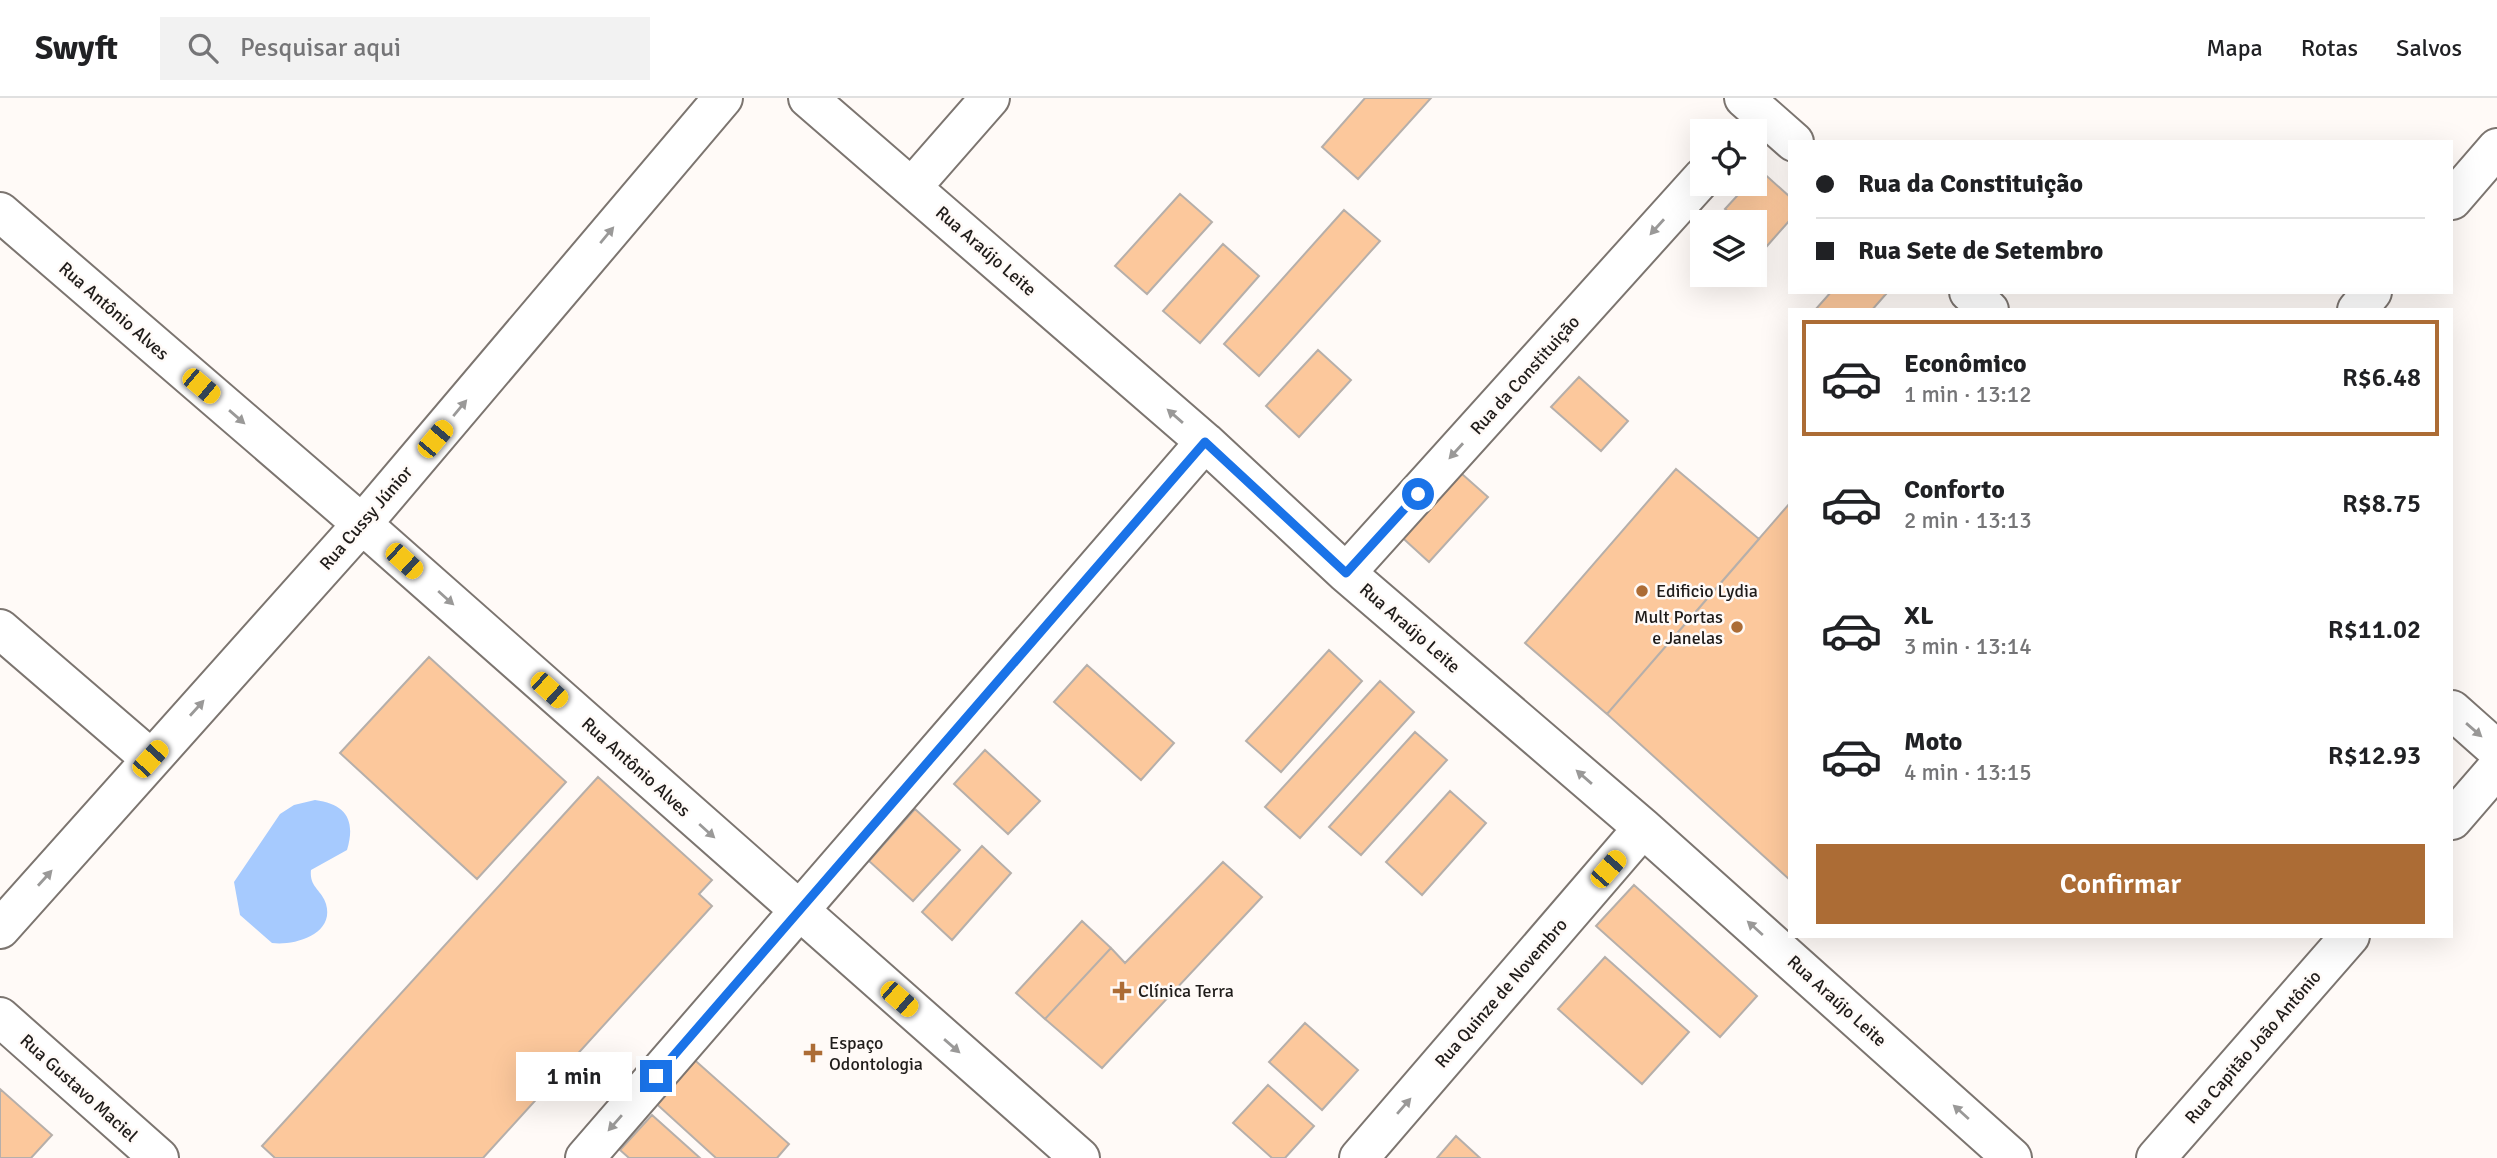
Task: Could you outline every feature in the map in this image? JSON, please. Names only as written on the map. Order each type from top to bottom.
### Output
[{"type":"street","name":"Rua Cussy Júnior","points":[[0,929],[362,524],[723,98]]},
{"type":"street","name":"Rua Araújo Leite","points":[[808,98],[1205,442],[1346,573],[1643,828],[1788,938]]},
{"type":"street","points":[[912,187],[990,98]]},
{"type":"street","points":[[1755,110],[1792,140]]},
{"type":"street","points":[[2453,199],[2497,148]]},
{"type":"street","name":"Rua da Constituição","points":[[1346,573],[1690,191]]},
{"type":"street","name":"Rua Antônio Alves","points":[[0,212],[362,524],[1080,1158]]},
{"type":"street","points":[[1971,294],[1987,308]]},
{"type":"street","points":[[2359,308],[2370,294]]},
{"type":"street","points":[[585,1158],[1205,442]]},
{"type":"street","points":[[0,629],[150,759]]},
{"type":"street","points":[[2453,711],[2497,750]]},
{"type":"street","points":[[2453,819],[2497,768]]},
{"type":"street","name":"Rua Quinze de Novembro","points":[[1359,1158],[1643,828]]},
{"type":"street","name":"Rua Araújo Leite","points":[[1788,938],[1803,949],[2012,1158]]},
{"type":"street","name":"Rua Capitão João Antônio","points":[[2156,1158],[2348,938]]},
{"type":"street","name":"Rua Gustavo Maciel","points":[[0,1017],[159,1158]]},
{"type":"water","points":[[315,800],[334,805],[346,815],[350,830],[347,850],[311,870],[312,881],[326,904],[324,924],[318,931],[301,940],[272,943],[240,915],[234,882],[280,814],[294,805]]},
{"type":"building","points":[[1365,98],[1431,98],[1358,179],[1322,147]]},
{"type":"building","points":[[1767,176],[1788,195],[1788,222],[1767,246],[1767,210],[1725,209],[1737,196],[1767,196]]},
{"type":"building","points":[[1180,194],[1212,222],[1147,294],[1115,266]]},
{"type":"building","points":[[1344,210],[1380,241],[1259,376],[1224,344]]},
{"type":"building","points":[[1223,244],[1259,276],[1200,343],[1163,311]]},
{"type":"building","points":[[1829,294],[1886,294],[1874,308],[1817,308]]},
{"type":"building","points":[[1318,350],[1351,380],[1299,437],[1266,406]]},
{"type":"building","points":[[1579,377],[1628,421],[1601,451],[1551,407]]},
{"type":"building","points":[[1453,466],[1488,497],[1429,562],[1395,531]]},
{"type":"building","name":"Edificio Lydia","points":[[1676,469],[1759,539],[1607,714],[1525,643]]},
{"type":"building","name":"Mult Portas e Janelas","points":[[1788,505],[1788,878],[1607,714]]},
{"type":"building","points":[[1329,650],[1362,681],[1281,772],[1246,741]]},
{"type":"building","points":[[429,657],[566,782],[477,879],[340,753]]},
{"type":"building","points":[[1087,665],[1174,743],[1141,780],[1054,702]]},
{"type":"building","points":[[1380,681],[1414,712],[1300,838],[1265,807]]},
{"type":"building","points":[[1415,732],[1447,760],[1361,855],[1329,827]]},
{"type":"building","points":[[985,750],[1040,801],[1008,834],[954,784]]},
{"type":"building","points":[[598,777],[712,880],[699,894],[712,906],[483,1158],[275,1158],[262,1146]]},
{"type":"building","points":[[1450,791],[1486,823],[1422,895],[1386,862]]},
{"type":"building","points":[[915,809],[960,850],[913,901],[869,861]]},
{"type":"building","points":[[982,846],[1011,873],[952,940],[922,912]]},
{"type":"building","name":"Clínica Terra","points":[[1223,862],[1262,897],[1102,1068],[1045,1019],[1111,948],[1125,963]]},
{"type":"building","points":[[1634,885],[1757,996],[1720,1037],[1596,926]]},
{"type":"building","points":[[1082,921],[1111,948],[1045,1019],[1016,993]]},
{"type":"building","points":[[1605,957],[1689,1032],[1642,1084],[1558,1009]]},
{"type":"building","points":[[1305,1023],[1358,1070],[1322,1110],[1269,1062]]},
{"type":"building","points":[[689,1055],[789,1144],[777,1158],[716,1158],[650,1098]]},
{"type":"building","points":[[1268,1085],[1314,1126],[1285,1158],[1272,1158],[1233,1123]]},
{"type":"building","points":[[0,1089],[52,1135],[31,1158],[0,1158]]},
{"type":"building","points":[[652,1115],[700,1158],[629,1158],[620,1150]]},
{"type":"building","points":[[1456,1136],[1480,1158],[1437,1158]]},
{"type":"place","name":"Edificio Lydia","points":[[1642,591]]},
{"type":"place","name":"Mult Portas e Janelas","points":[[1737,627]]},
{"type":"place","name":"Clínica Terra","points":[[1122,991]]},
{"type":"place","name":"Espaço Odontologia","points":[[813,1053]]},
{"type":"route","points":[[656,1076],[1205,442],[1346,573],[1418,494]]}]
